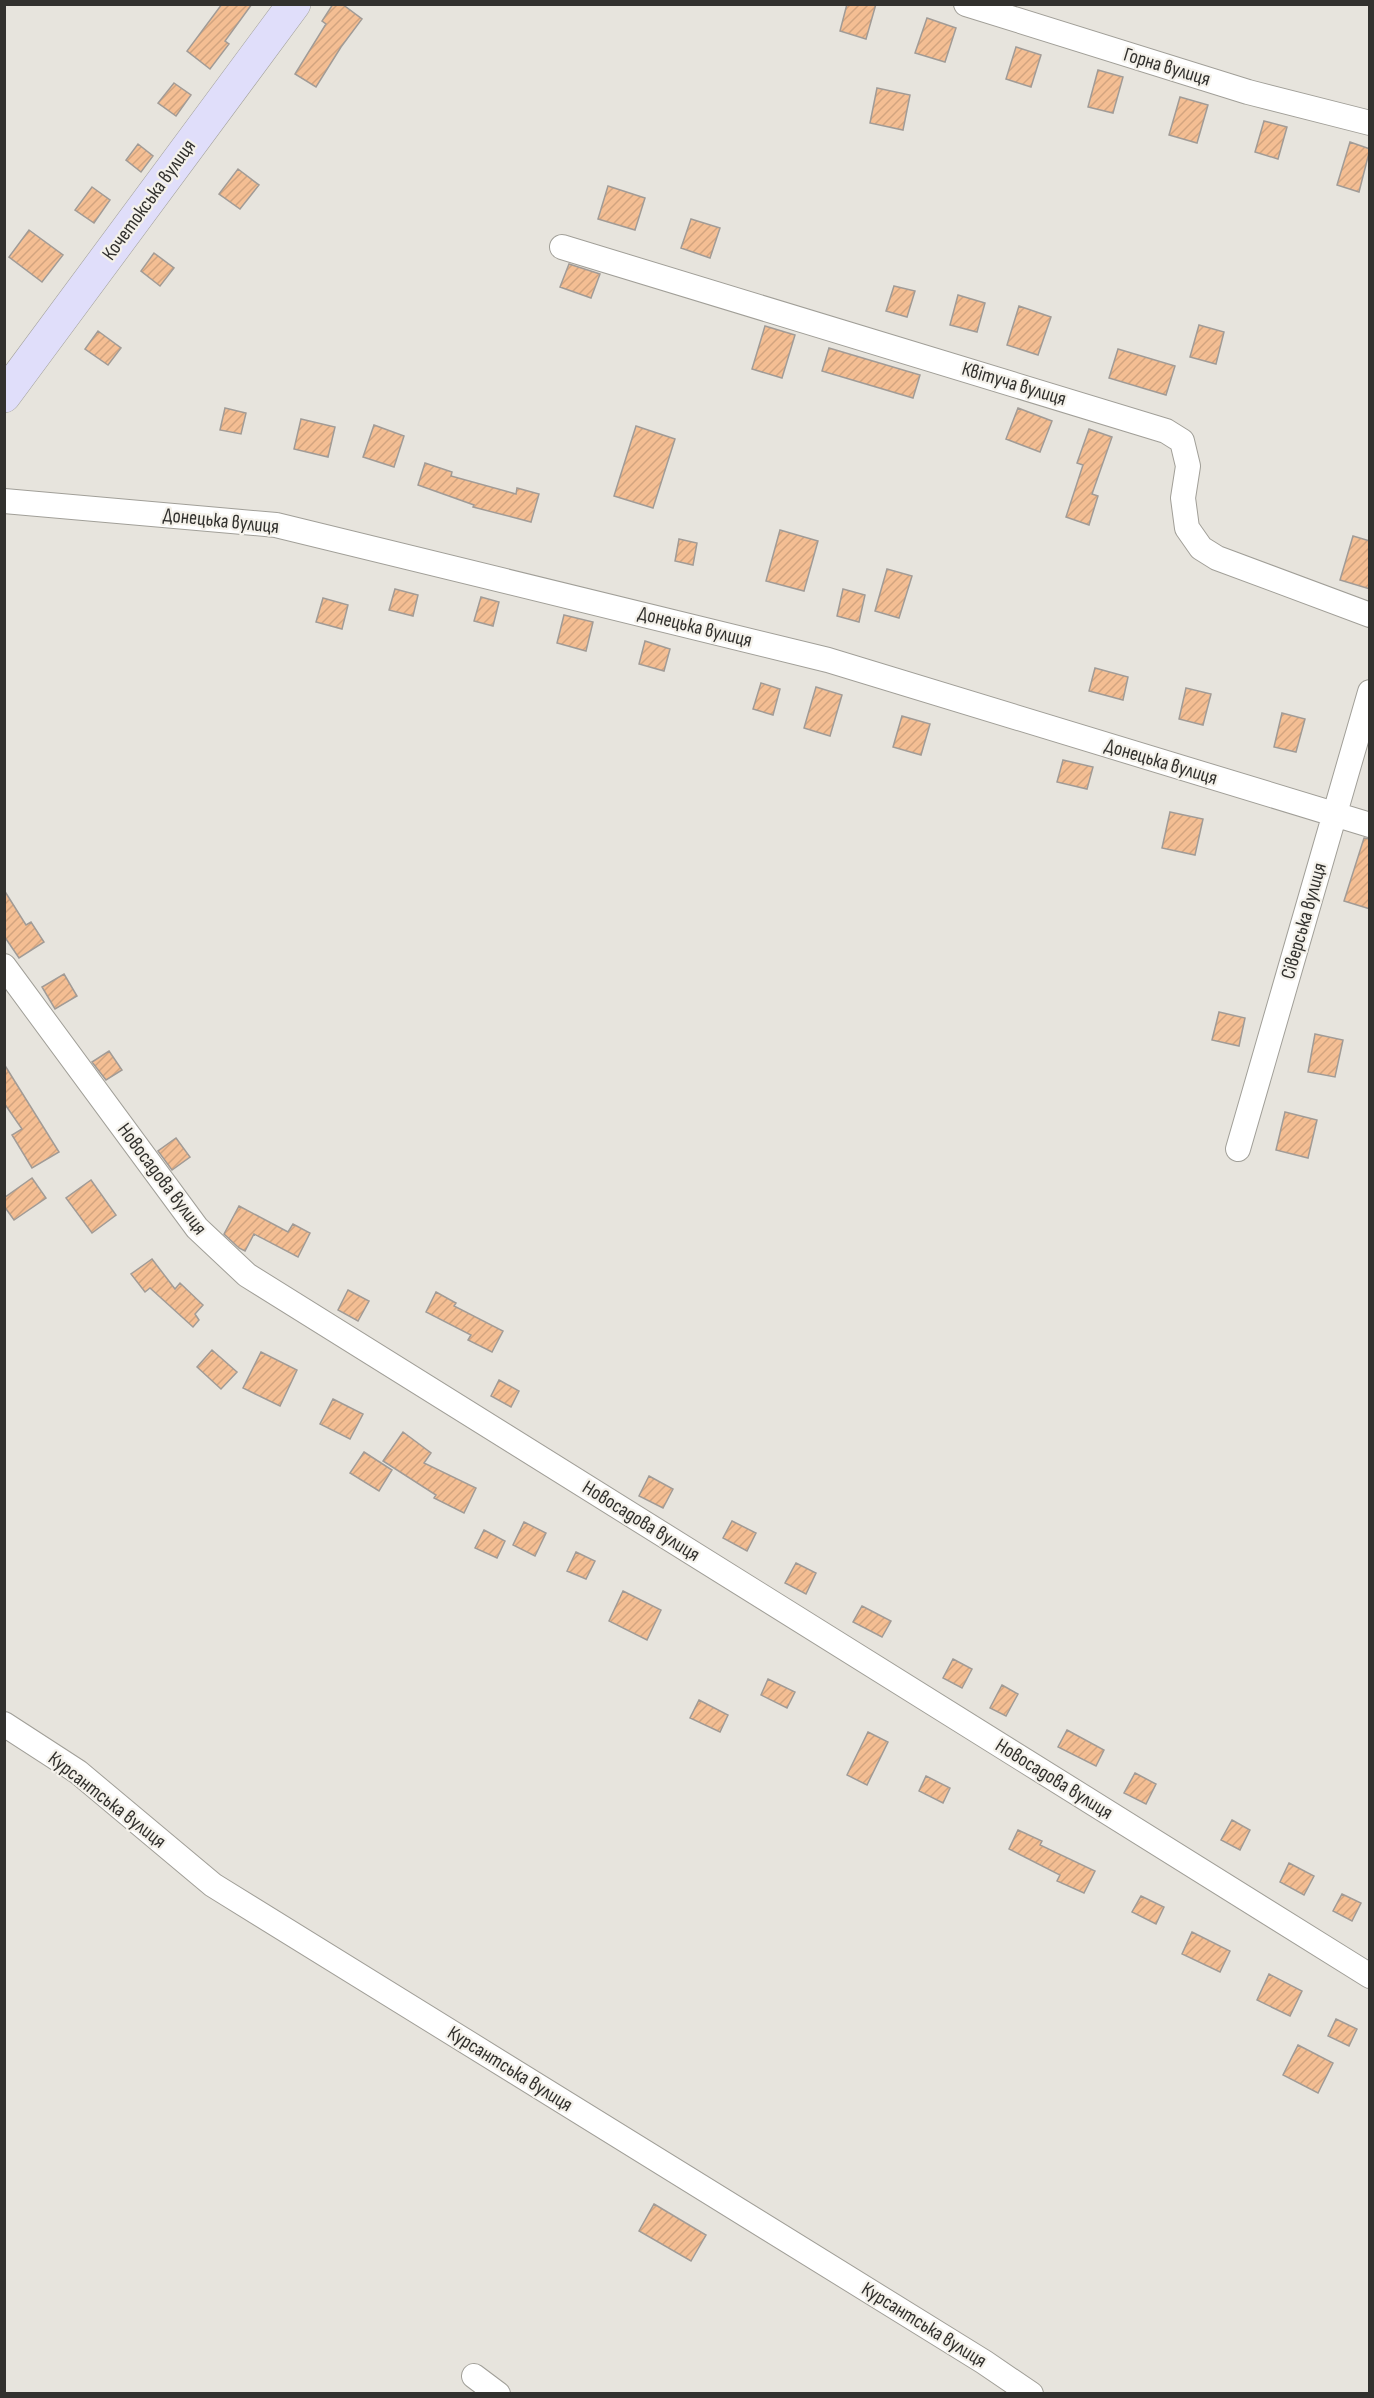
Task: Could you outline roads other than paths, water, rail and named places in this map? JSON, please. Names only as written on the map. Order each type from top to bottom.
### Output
[{"type":"main road","name":"Кочетокська вулиця","points":[[4,396],[294,4]]},
{"type":"street","name":"Горна вулиця","points":[[966,4],[1248,92],[1370,123]]},
{"type":"street","name":"Квітуча вулиця","points":[[562,247],[1166,431],[1182,441],[1188,466],[1183,498],[1187,528],[1201,548],[1217,558],[1370,615]]},
{"type":"street","name":"Донецька вулиця","points":[[4,501],[276,525],[828,660],[1370,825]]},
{"type":"street","name":"Сіверська вулиця","points":[[1238,1149],[1370,693]]},
{"type":"street","name":"Новосадова вулиця","points":[[4,966],[197,1228],[247,1275],[1370,1976]]},
{"type":"street","name":"Курсантська вулиця","points":[[4,1724],[78,1772],[213,1886],[974,2356],[1024,2392]]},
{"type":"street","points":[[474,2376],[498,2394]]}]
